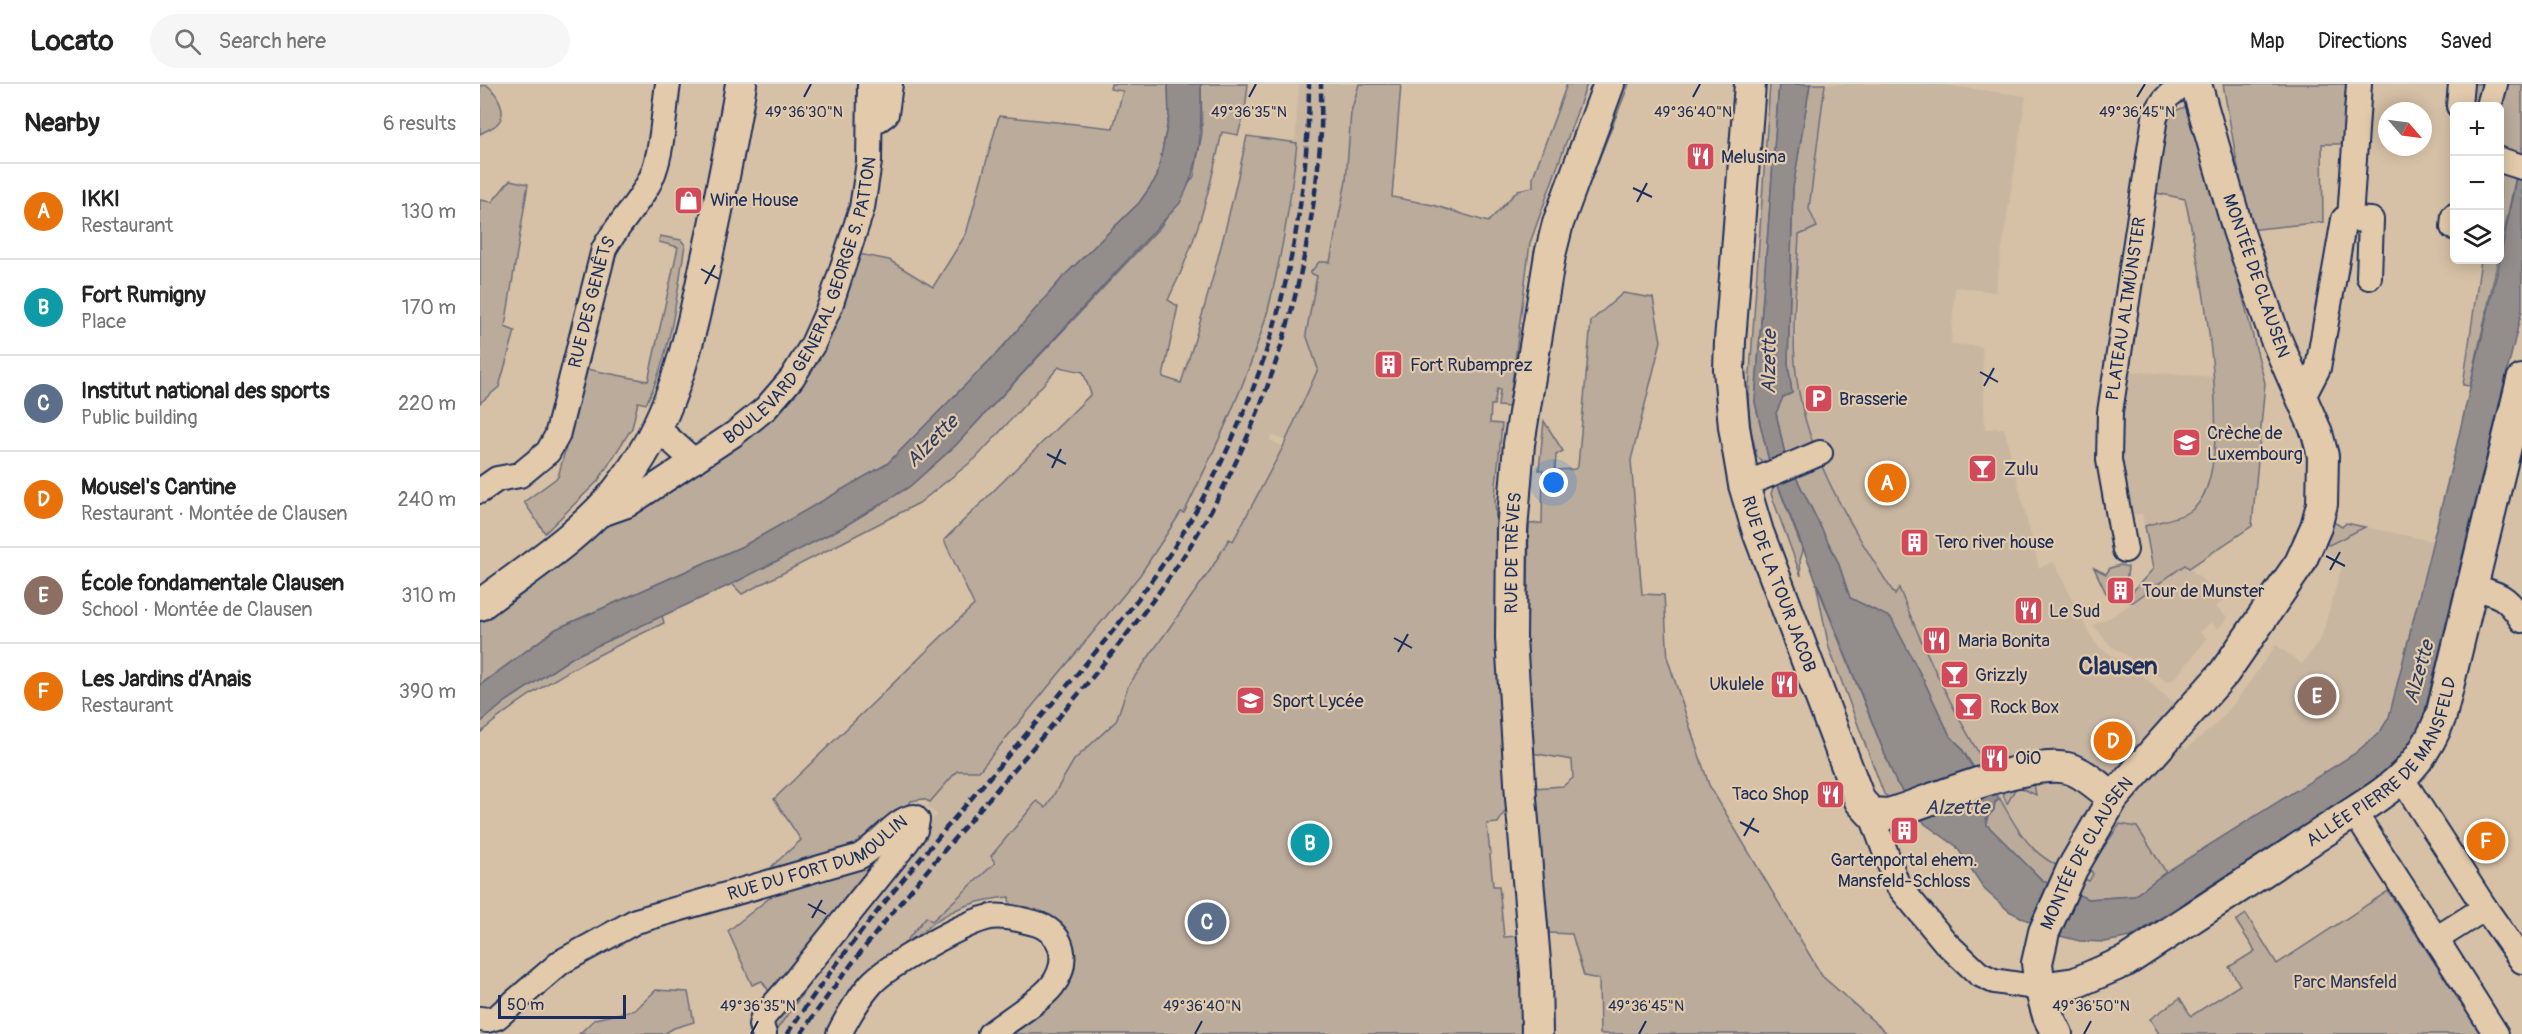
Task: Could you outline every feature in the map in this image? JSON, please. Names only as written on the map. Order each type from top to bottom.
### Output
[{"type":"main road","name":"BOULEVARD GENERAL GEORGE S. PATTON","points":[[480,605],[593,516],[637,465],[658,429],[674,390],[688,345],[726,170],[741,84]]},
{"type":"main road","name":"RUE DE TRÈVES","points":[[1537,1034],[1536,973],[1521,798],[1511,638],[1513,519],[1520,444],[1550,255],[1558,223],[1609,84]]},
{"type":"main road","name":"RUE DE LA TOUR JACOB","points":[[1750,84],[1730,369],[1734,427],[1757,479],[1758,532],[1860,801],[1871,813]]},
{"type":"main road","name":"MONTÉE DE CLAUSEN","points":[[2056,1034],[2040,988],[2037,963],[2044,932],[2072,869],[2114,798],[2224,673],[2308,549],[2322,504],[2323,456],[2317,433],[2275,337],[2238,230],[2196,84]]},
{"type":"main road","name":"ALLÉE PIERRE DE MANSFELD","points":[[2040,988],[2075,983],[2126,961],[2402,779],[2427,747],[2441,716],[2522,380]]},
{"type":"main road","points":[[1871,813],[1889,814],[1990,780],[2037,768],[2068,768],[2114,798]]},
{"type":"street","name":"RUE DES GENÊTS","points":[[480,491],[497,479],[520,475],[548,452],[557,436],[604,249],[612,233],[648,187],[658,155],[668,84]]},
{"type":"street","name":"BOULEVARD GENERAL GEORGE S. PATTON","points":[[593,516],[627,505],[734,434],[766,408],[792,378],[813,344],[834,295],[862,208],[869,162],[870,84]]},
{"type":"street","points":[[871,119],[879,119],[886,114],[890,84]]},
{"type":"street","name":"PLATEAU ALTMÜNSTER","points":[[2125,550],[2109,459],[2110,412],[2118,345],[2155,117],[2162,102],[2172,90],[2190,84]]},
{"type":"street","points":[[2350,219],[2358,84]]},
{"type":"street","points":[[2459,102],[2461,84]]},
{"type":"street","points":[[2490,102],[2495,84]]},
{"type":"street","points":[[2303,397],[2318,368],[2344,219],[2371,220],[2369,277]]},
{"type":"street","points":[[658,429],[694,461]]},
{"type":"street","points":[[1757,479],[1820,453]]},
{"type":"street","points":[[2472,587],[2500,594],[2512,604],[2522,620]]},
{"type":"street","points":[[2402,779],[2522,961]]},
{"type":"street","points":[[2355,812],[2496,1034]]},
{"type":"street","name":"RUE DE LA TOUR JACOB","points":[[1871,813],[1897,884],[1946,943],[1979,974],[1994,981],[2040,988]]},
{"type":"street","name":"RUE DU FORT DUMOULIN","points":[[480,1019],[487,1020],[497,1017],[561,962],[636,921],[867,853],[904,820],[914,817],[917,825],[906,843],[795,981],[763,1017],[761,1025],[764,1034]]},
{"type":"street","points":[[2436,939],[2485,908]]},
{"type":"street","points":[[839,1034],[850,1011],[872,982],[902,961],[977,920],[994,916],[1011,917],[1044,926],[1056,938],[1063,954],[1061,971],[1051,988],[990,1034]]},
{"type":"shaded area","points":[[1299,84],[1359,84],[1351,112],[1346,181],[1330,262],[1310,273],[1317,276],[1306,334],[1318,369],[1285,441],[1272,435],[1270,440],[1283,447],[1233,541],[1229,539],[1211,569],[1128,686],[1116,721],[1074,760],[1045,808],[1038,801],[996,862],[931,921],[926,917],[831,1034],[773,1034],[814,970],[937,815],[927,806],[957,771],[979,771],[1140,575],[1181,512],[1184,513],[1267,310],[1283,243],[1292,187]]},
{"type":"shaded area","points":[[1825,84],[1936,84],[2026,96],[1995,292],[1955,287],[1951,344],[1982,347],[1985,429],[2004,428],[2039,568],[2054,562],[2088,631],[2099,647],[2137,671],[2179,708],[2179,740],[2186,749],[2214,726],[2233,705],[2276,645],[2302,664],[2321,638],[2343,563],[2321,548],[2324,543],[2329,545],[2365,527],[2432,541],[2389,717],[2380,732],[2354,754],[2166,872],[2137,827],[2089,881],[2044,859],[2029,845],[2018,831],[1995,791],[1987,767],[1964,729],[1916,630],[1899,589],[1895,596],[1841,508],[1823,472],[1810,438],[1800,400],[1795,361],[1799,235],[1817,227],[1809,209]]},
{"type":"shaded area","points":[[2127,371],[2215,377],[2213,472],[2205,493],[2192,510],[2145,526],[2142,514],[2132,515],[2128,512],[2120,462]]},
{"type":"shaded area","points":[[2186,565],[2224,599],[2216,607],[2228,618],[2218,629],[2211,622],[2200,632],[2207,639],[2175,678],[2167,682],[2110,645],[2093,625],[2113,616]]},
{"type":"green space","points":[[1111,84],[1168,84],[1169,116],[1157,177],[1139,203],[1064,276],[1000,350],[887,464],[745,545],[556,629],[480,685],[480,621],[575,552],[627,505],[766,408],[849,252],[889,260],[933,287],[966,234],[999,116],[1113,128],[1123,91],[1110,89]]},
{"type":"green space","points":[[1201,84],[1248,84],[1245,110],[1238,135],[1222,132],[1201,218],[1168,300],[1178,306],[1163,377],[1181,383],[1217,260],[1247,136],[1297,143],[1286,227],[1268,310],[1251,362],[1219,438],[1184,513],[1181,512],[1140,575],[979,771],[957,771],[930,802],[923,799],[911,801],[893,828],[904,820],[803,993],[775,1032],[772,1020],[776,1002],[762,981],[752,985],[728,931],[778,891],[780,878],[772,866],[801,840],[774,799],[974,605],[944,540],[1091,394],[1083,372],[1059,367],[976,458],[919,503],[742,594],[732,584],[843,527],[909,487],[955,446],[1161,226],[1194,176],[1202,133]]},
{"type":"green space","points":[[1359,84],[1401,84],[1392,197],[1433,205],[1488,222],[1518,190],[1533,187],[1533,177],[1567,84],[1587,84],[1530,243],[1509,407],[1498,406],[1500,390],[1497,389],[1494,405],[1491,405],[1490,423],[1502,424],[1495,496],[1507,808],[1498,823],[1487,824],[1493,886],[1499,886],[1504,937],[1518,936],[1526,1034],[1008,1034],[1073,953],[1010,906],[1009,897],[979,902],[950,912],[933,923],[890,961],[926,917],[932,921],[995,863],[991,856],[1037,801],[1046,808],[1074,760],[1116,721],[1128,686],[1211,569],[1229,539],[1233,541],[1283,447],[1318,369],[1306,334],[1317,276],[1310,273],[1319,262],[1330,262],[1346,181],[1351,112]]},
{"type":"green space","points":[[1619,84],[1629,84],[1568,237]]},
{"type":"green space","points":[[1770,84],[1779,84],[1755,402],[1770,465],[1803,551],[1800,560],[1801,576],[1771,494],[1774,485],[1765,463],[1757,457],[1748,402]]},
{"type":"green space","points":[[1810,84],[1825,84],[1809,209],[1817,227],[1799,235],[1794,331],[1799,395],[1807,426],[1830,485],[1895,595],[1899,588],[1939,679],[1987,767],[1976,771],[1960,746],[1950,736],[1891,618],[1850,598],[1838,562],[1785,455],[1776,413],[1783,397],[1792,393],[1788,363],[1793,188]]},
{"type":"green space","points":[[2223,84],[2359,84],[2347,144],[2322,144],[2323,222],[2249,230]]},
{"type":"green space","points":[[2461,84],[2522,84],[2522,147],[2504,233],[2504,102],[2459,102]]},
{"type":"green space","points":[[487,85],[498,98],[502,114],[497,124],[480,134],[480,86]]},
{"type":"green space","points":[[2193,104],[2265,383],[2252,526],[2189,568],[2185,565],[2133,602],[2124,601],[2153,569],[2145,526],[2192,510],[2207,488],[2214,453],[2215,409],[2212,361],[2199,266],[2185,199],[2156,193],[2169,113]]},
{"type":"green space","points":[[510,180],[528,184],[505,327],[515,331],[499,387],[480,403],[480,200],[492,202]]},
{"type":"green space","points":[[660,236],[681,240],[685,245],[672,326],[654,385],[646,404],[638,402],[632,428],[598,481],[545,533],[524,502],[558,477],[587,369],[648,381],[678,247],[659,242]]},
{"type":"green space","points":[[2480,264],[2497,264],[2470,386],[2463,385]]},
{"type":"green space","points":[[1623,293],[1653,298],[1661,341],[1631,460],[1642,594],[1664,595],[1668,660],[1709,785],[1822,976],[1888,1034],[1600,1034],[1599,979],[1584,976],[1572,934],[1549,933],[1534,788],[1563,786],[1573,778],[1572,760],[1532,753],[1527,639],[1529,524],[1542,523],[1543,470],[1539,470],[1544,421],[1563,451],[1556,455],[1555,470],[1575,469],[1578,466],[1591,321]]},
{"type":"green space","points":[[2332,521],[2342,527],[2346,523],[2365,527],[2329,545],[2324,543]]},
{"type":"green space","points":[[2120,565],[2128,567],[2126,584],[2115,584],[2111,594],[2106,593],[2094,568],[2106,574],[2110,568]]},
{"type":"green space","points":[[1816,583],[1896,782],[1906,796],[1892,800],[1884,794],[1829,648]]},
{"type":"green space","points":[[662,615],[664,623],[591,659],[545,685],[480,733],[480,723],[505,702],[573,657]]},
{"type":"green space","points":[[2034,784],[2036,795],[2017,786],[2007,804],[2000,787]]},
{"type":"green space","points":[[2000,799],[2018,830],[2035,850],[2057,866],[2089,881],[2093,874],[2089,868],[2120,824],[2137,827],[2166,872],[2134,896],[2088,899],[2042,880],[1987,825],[1990,810]]},
{"type":"green space","name":"Parc Mansfeld","points":[[2388,891],[2481,1034],[2159,1034],[2150,1019],[2180,998],[2191,1016],[2240,985],[2229,967],[2255,951],[2236,921],[2246,914],[2277,964]]},
{"type":"green space","points":[[656,990],[688,992],[694,1022],[674,1028],[664,1034],[579,1034],[595,1019],[635,1010]]},
{"type":"water","name":"Alzette","points":[[1168,84],[1201,84],[1197,158],[1188,187],[1180,203],[955,446],[909,487],[843,527],[732,584],[573,657],[505,702],[480,723],[480,685],[556,629],[745,545],[887,464],[1000,350],[1064,276],[1139,203],[1157,177],[1169,116]]},
{"type":"water","name":"Alzette","points":[[1779,84],[1810,84],[1793,188],[1788,363],[1792,393],[1783,397],[1776,413],[1785,455],[1838,562],[1850,598],[1891,618],[1950,736],[2000,799],[1995,802],[1994,810],[1986,819],[1987,825],[2042,880],[2088,899],[2134,896],[2166,872],[2354,754],[2380,732],[2389,717],[2499,264],[2504,264],[2504,239],[2522,147],[2522,310],[2418,739],[2395,767],[2131,937],[2105,942],[2080,941],[2056,935],[2009,911],[1985,890],[1956,846],[1925,824],[1896,782],[1770,465],[1755,402]]},
{"type":"railway","points":[[787,1034],[883,904],[1088,662],[1134,604],[1163,565],[1207,491],[1256,381],[1275,323],[1300,206],[1307,145],[1309,84]]},
{"type":"railway","points":[[801,1034],[885,921],[1113,652],[1156,596],[1190,546],[1220,493],[1247,438],[1288,324],[1313,205],[1320,145],[1321,84]]},
{"type":"place","name":"Melusina","points":[[1700,157]]},
{"type":"place","name":"Wine House","points":[[689,200]]},
{"type":"place","name":"Fort Rubamprez","points":[[1389,365]]},
{"type":"place","name":"Brasserie","points":[[1818,399]]},
{"type":"place","name":"Crèche de Luxembourg","points":[[2186,443]]},
{"type":"place","name":"Zulu","points":[[1983,469]]},
{"type":"place","name":"IKKI","points":[[1887,483]]},
{"type":"place","name":"Tero river house","points":[[1914,542]]},
{"type":"place","name":"Tour de Munster","points":[[2121,591]]},
{"type":"place","name":"Le Sud","points":[[2028,611]]},
{"type":"place","name":"Maria Bonita","points":[[1937,641]]},
{"type":"place","name":"Grizzly","points":[[1954,675]]},
{"type":"place","name":"Ukulele","points":[[1785,684]]},
{"type":"place","name":"École fondamentale Clausen","points":[[2317,696]]},
{"type":"place","name":"Sport Lycée","points":[[1251,701]]},
{"type":"place","name":"Rock Box","points":[[1969,707]]},
{"type":"place","name":"Mousel's Cantine","points":[[2113,741]]},
{"type":"place","name":"OiO","points":[[1994,758]]},
{"type":"place","name":"Taco Shop","points":[[1830,794]]},
{"type":"place","name":"Gartenportal ehem. Mansfeld-Schloss","points":[[1904,831]]},
{"type":"place","name":"Les Jardins d’Anais","points":[[2486,841]]},
{"type":"place","name":"Fort Rumigny","points":[[1310,843]]},
{"type":"place","name":"Institut national des sports","points":[[1207,922]]},
{"type":"district","name":"Clausen","points":[[2118,666]]}]
